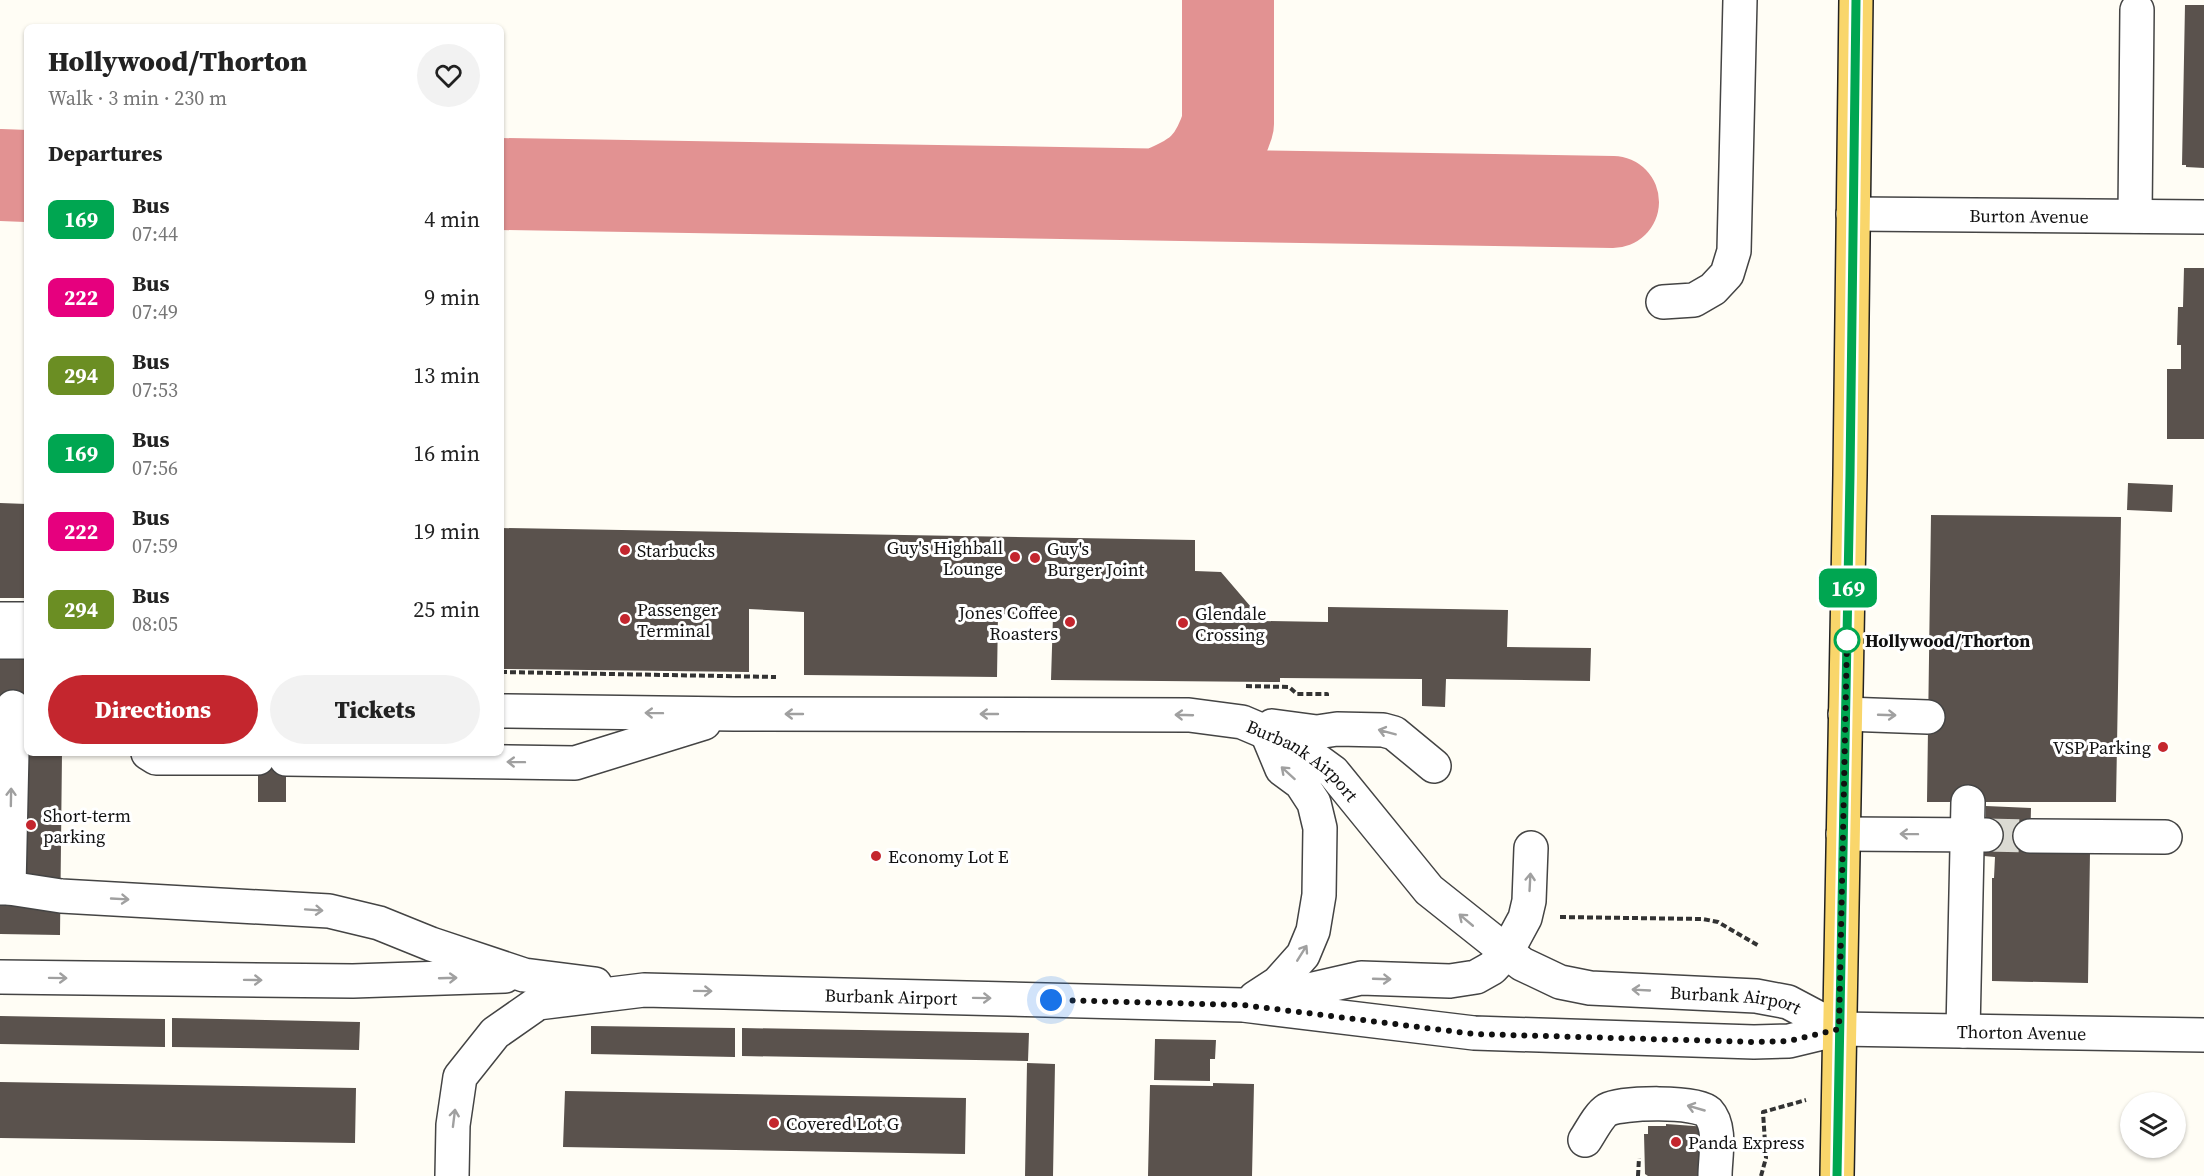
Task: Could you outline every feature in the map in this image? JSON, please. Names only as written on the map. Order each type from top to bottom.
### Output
[{"type":"main road","points":[[1837,1176],[1856,0]]},
{"type":"street","points":[[1663,302],[1694,300],[1713,289],[1727,274],[1734,251],[1740,0]]},
{"type":"street","points":[[2135,216],[2137,10]]},
{"type":"street","name":"Burton Avenue","points":[[1853,214],[2204,217]]},
{"type":"street","points":[[0,619],[24,619]]},
{"type":"street","points":[[0,642],[24,642]]},
{"type":"street","points":[[13,707],[5,888],[61,896],[329,911],[379,923],[431,944],[524,975]]},
{"type":"street","name":"Burbank Airport","points":[[504,711],[1189,715],[1254,728],[1296,745],[1333,772],[1430,890],[1522,964],[1560,982],[1590,988],[1756,996],[1788,1002],[1839,1029]]},
{"type":"street","points":[[153,756],[156,758],[575,763],[734,714]]},
{"type":"street","points":[[1845,714],[1928,717]]},
{"type":"street","points":[[1254,728],[1317,732],[1337,729],[1383,730],[1394,733],[1434,766]]},
{"type":"street","points":[[1243,1005],[1278,982],[1303,955],[1313,931],[1319,895],[1320,828],[1314,803],[1301,783],[1282,769],[1254,728]]},
{"type":"street","points":[[1963,1031],[1976,835],[1968,802]]},
{"type":"street","points":[[1844,834],[1976,835]]},
{"type":"street","points":[[2030,836],[2165,837]]},
{"type":"street","points":[[1243,1005],[1361,978],[1450,981],[1476,977],[1492,968],[1506,952],[1525,918],[1529,901],[1532,848]]},
{"type":"street","points":[[0,977],[353,981],[524,975],[644,990]]},
{"type":"street","name":"Burbank Airport","points":[[452,1176],[453,1125],[460,1077],[495,1034],[538,1003],[644,990],[1243,1005],[1474,1034],[1754,1042],[1789,1041],[1839,1029]]},
{"type":"street","name":"Thorton Avenue","points":[[1839,1029],[2204,1035]]},
{"type":"street","points":[[1585,1140],[1606,1110],[1623,1105],[1690,1105],[1707,1111],[1716,1125],[1715,1176]]},
{"type":"path","points":[[504,672],[788,678]]},
{"type":"path","points":[[1241,686],[1289,687],[1297,694],[1327,694],[1327,716],[1337,729]]},
{"type":"path","points":[[1525,918],[1534,920],[1546,917],[1703,919],[1718,922],[1759,946]]},
{"type":"path","points":[[1761,1176],[1766,1158],[1763,1112],[1839,1090]]},
{"type":"path","points":[[1638,1176],[1639,1158]]},
{"type":"building","points":[[2185,5],[2204,5],[2204,168],[2182,165]]},
{"type":"building","points":[[2184,268],[2204,268],[2204,439],[2167,439],[2167,369],[2181,369],[2181,345],[2177,345],[2178,307],[2183,307]]},
{"type":"building","points":[[2128,483],[2173,485],[2172,512],[2127,510]]},
{"type":"building","points":[[0,503],[24,504],[24,598],[0,598]]},
{"type":"building","points":[[1931,515],[2121,517],[2116,802],[1927,802]]},
{"type":"building","name":"Passenger Terminal","points":[[504,528],[1195,540],[1195,571],[1221,572],[1263,621],[1328,622],[1328,607],[1508,610],[1507,647],[1591,648],[1590,681],[1446,679],[1445,707],[1422,706],[1422,679],[1280,678],[1280,682],[1051,680],[1053,616],[998,614],[997,677],[804,675],[804,612],[749,609],[749,672],[504,669]]},
{"type":"building","name":"Short-term parking","points":[[0,656],[24,657],[24,756],[62,756],[60,935],[0,934]]},
{"type":"building","points":[[258,756],[286,756],[286,802],[258,802]]},
{"type":"building","points":[[1986,806],[2031,808],[2030,850],[2090,852],[2088,983],[1992,981],[1992,878],[1994,878],[1995,857],[1984,856]]},
{"type":"building","points":[[0,1016],[165,1019],[165,1047],[0,1044]]},
{"type":"building","points":[[172,1018],[360,1022],[359,1050],[172,1047]]},
{"type":"building","points":[[591,1026],[735,1028],[735,1057],[591,1054]]},
{"type":"building","points":[[742,1028],[1029,1033],[1028,1061],[742,1056]]},
{"type":"building","points":[[1155,1039],[1216,1040],[1215,1059],[1210,1059],[1210,1081],[1154,1080]]},
{"type":"building","points":[[1027,1063],[1055,1064],[1053,1176],[1025,1176]]},
{"type":"building","points":[[0,1082],[356,1088],[355,1143],[0,1138]]},
{"type":"building","points":[[1213,1083],[1254,1084],[1252,1176],[1148,1176],[1150,1085],[1213,1086]]},
{"type":"building","points":[[565,1091],[966,1098],[965,1154],[563,1147]]},
{"type":"building","name":"Panda Express","points":[[1666,1124],[1708,1127],[1707,1176],[1648,1176],[1645,1174],[1644,1134],[1648,1134],[1648,1126],[1666,1126]]},
{"type":"taxiway","points":[[1159,194],[1185,182],[1203,169],[1217,150],[1228,124],[1228,0]]},
{"type":"taxiway","points":[[0,175],[24,176]]},
{"type":"taxiway","points":[[504,184],[1613,202]]},
{"type":"tunnel","points":[[1986,835],[2030,836]]},
{"type":"bus line","name":"169","points":[[1837,1176],[1856,0]]},
{"type":"place","name":"Starbucks","points":[[625,550]]},
{"type":"place","name":"Guy's Highball Lounge","points":[[1015,557]]},
{"type":"place","name":"Guy's Burger Joint","points":[[1035,558]]},
{"type":"place","name":"Passenger Terminal","points":[[625,619]]},
{"type":"place","name":"Jones Coffee Roasters","points":[[1070,622]]},
{"type":"place","name":"Glendale Crossing","points":[[1183,623]]},
{"type":"place","name":"Hollywood/Thorton","points":[[1847,640]]},
{"type":"place","name":"VSP Parking","points":[[2163,747]]},
{"type":"place","name":"Short-term parking","points":[[31,825]]},
{"type":"place","name":"Economy Lot E","points":[[876,856]]},
{"type":"place","name":"Covered Lot G","points":[[774,1123]]},
{"type":"place","name":"Panda Express","points":[[1676,1142]]},
{"type":"route","points":[[1051,1000],[1243,1005],[1474,1034],[1754,1042],[1789,1041],[1839,1029],[1847,640]]}]
